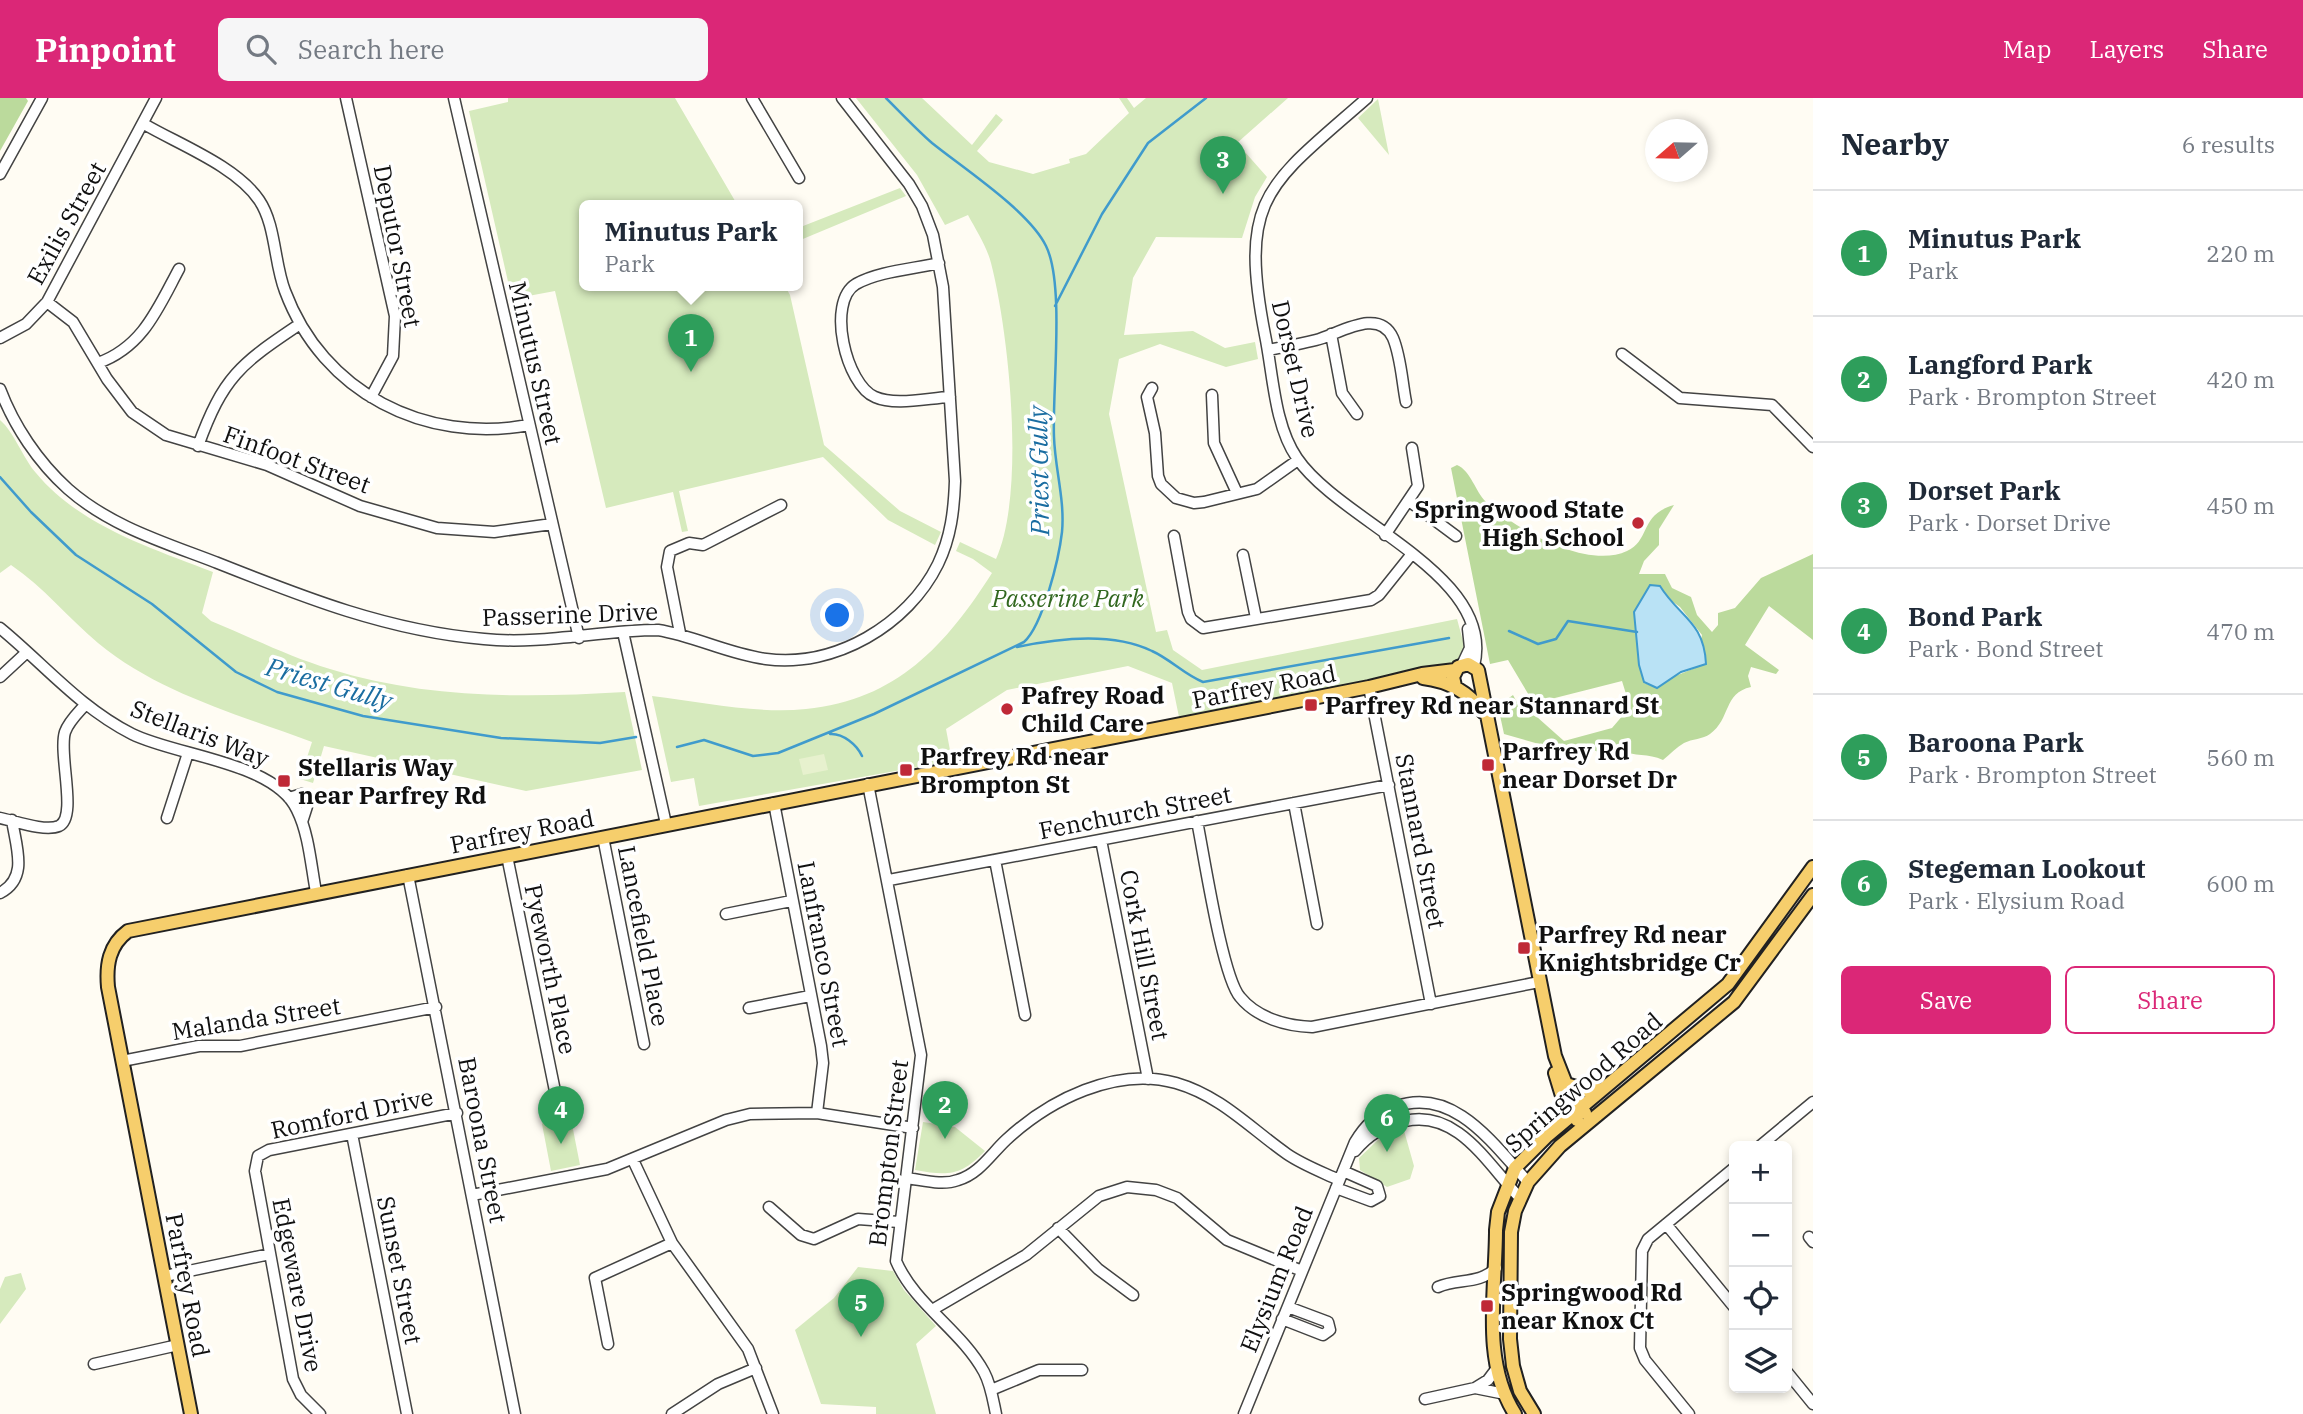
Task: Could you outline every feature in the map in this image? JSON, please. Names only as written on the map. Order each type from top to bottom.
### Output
[{"type":"main road","name":"Parfrey Road","points":[[191,1414],[107,972],[111,952],[120,937],[144,926],[1464,667]]},
{"type":"main road","points":[[1460,690],[1464,667],[1481,676],[1479,686],[1488,718],[1555,1056],[1558,1086],[1587,1125]]},
{"type":"main road","name":"Parfrey Road","points":[[1413,678],[1439,680],[1460,690]]},
{"type":"main road","points":[[1460,690],[1479,686]]},
{"type":"main road","points":[[1460,690],[1488,718]]},
{"type":"main road","name":"Springwood Road","points":[[1515,1414],[1504,1394],[1497,1368],[1495,1299],[1496,1230],[1507,1185],[1515,1167],[1728,984],[1813,867]]},
{"type":"main road","name":"Springwood Road","points":[[1534,1414],[1520,1391],[1511,1354],[1511,1232],[1520,1198],[1528,1182],[1539,1167],[1587,1125],[1734,1002],[1813,895]]},
{"type":"main road","points":[[1555,1056],[1577,1111]]},
{"type":"main road","points":[[1566,1084],[1589,1091],[1605,1089]]},
{"type":"street","points":[[0,174],[42,98]]},
{"type":"street","name":"Exilis Street","points":[[0,338],[26,324],[47,302],[156,98]]},
{"type":"street","name":"Exilis Street","points":[[151,111],[162,98]]},
{"type":"street","name":"Deputor Street","points":[[346,98],[395,316],[393,356],[371,397]]},
{"type":"street","name":"Minutus Street","points":[[454,98],[579,638]]},
{"type":"street","points":[[752,98],[799,178]]},
{"type":"street","name":"Passerine Drive","points":[[0,389],[24,436],[68,488],[119,524],[326,606],[429,633],[486,640],[579,638],[658,630],[680,633],[737,654],[770,660],[801,659],[831,653],[864,640],[887,625],[925,586],[947,541],[954,509],[955,481],[939,263],[926,216],[909,184],[842,98]]},
{"type":"street","name":"Dorset Drive","points":[[1367,98],[1291,164],[1265,201],[1257,222],[1254,266],[1268,350],[1282,419],[1298,460],[1318,481],[1450,586],[1468,616],[1470,648],[1464,667]]},
{"type":"street","points":[[144,124],[231,173],[258,199],[267,218],[281,282],[300,324],[331,366],[371,397],[418,419],[465,430],[529,425]]},
{"type":"street","points":[[939,263],[856,284],[841,304],[839,318],[851,369],[864,390],[875,397],[890,400],[950,397]]},
{"type":"street","points":[[98,363],[116,357],[146,330],[179,269]]},
{"type":"street","name":"Finfoot Street","points":[[47,302],[73,322],[132,412],[166,435],[267,465],[360,506],[437,528],[494,532],[552,524]]},
{"type":"street","points":[[198,446],[214,403],[232,376],[257,352],[300,324]]},
{"type":"street","points":[[1268,350],[1319,340],[1367,324],[1384,327],[1394,340],[1406,402]]},
{"type":"street","points":[[1331,334],[1342,393],[1357,414]]},
{"type":"street","points":[[1622,354],[1680,398],[1772,405],[1813,447]]},
{"type":"street","points":[[1152,388],[1147,397],[1161,484],[1176,498],[1194,503],[1265,485],[1298,460]]},
{"type":"street","points":[[1212,395],[1214,443],[1237,493]]},
{"type":"street","points":[[1385,535],[1418,486],[1412,448]]},
{"type":"street","points":[[1409,501],[1456,536]]},
{"type":"street","points":[[680,633],[667,558],[676,546],[703,545],[781,505]]},
{"type":"street","points":[[1174,536],[1191,619],[1203,628],[1371,600],[1379,596],[1411,555]]},
{"type":"street","points":[[1244,555],[1256,618]]},
{"type":"street","name":"Stellaris Way","points":[[0,628],[85,705],[132,733],[262,777],[289,798],[302,822],[316,892]]},
{"type":"street","points":[[623,632],[666,824]]},
{"type":"street","points":[[0,677],[27,652]]},
{"type":"street","name":"Stannard Street","points":[[1369,687],[1431,1004]]},
{"type":"street","points":[[0,818],[49,827],[60,826],[67,819],[70,810],[64,775],[63,745],[70,722],[85,705]]},
{"type":"street","points":[[167,818],[187,753]]},
{"type":"street","name":"Brompton Street","points":[[868,784],[889,880],[921,1055],[899,1222],[897,1261],[910,1287],[970,1351],[991,1390],[996,1414]]},
{"type":"street","name":"Fenchurch Street","points":[[889,880],[1389,785]]},
{"type":"street","name":"Stellaris Way","points":[[289,798],[302,794],[310,797],[302,822]]},
{"type":"street","name":"Lanfranco Street","points":[[774,803],[823,1063],[817,1113]]},
{"type":"street","points":[[1294,803],[1317,924]]},
{"type":"street","points":[[0,893],[16,880],[20,868],[12,820]]},
{"type":"street","points":[[1197,821],[1231,985],[1250,1007],[1284,1025],[1312,1027],[1539,982]]},
{"type":"street","name":"Lancefield Place","points":[[603,837],[644,1044]]},
{"type":"street","name":"Cork Hill Street","points":[[1101,840],[1147,1079]]},
{"type":"street","name":"Pyeworth Place","points":[[507,856],[555,1091]]},
{"type":"street","points":[[995,860],[1025,1015]]},
{"type":"street","name":"Baroona Street","points":[[408,875],[515,1414]]},
{"type":"street","points":[[726,914],[791,901]]},
{"type":"street","points":[[749,1008],[810,996]]},
{"type":"street","name":"Malanda Street","points":[[122,1060],[199,1046],[240,1046],[436,1007]]},
{"type":"street","points":[[906,1178],[946,1183],[961,1180],[978,1170],[1031,1118],[1060,1101],[1117,1082],[1147,1079],[1175,1082],[1205,1093],[1238,1113],[1287,1154],[1340,1180]]},
{"type":"street","name":"Elysium Road","points":[[1244,1414],[1355,1142],[1370,1121],[1399,1106],[1427,1102],[1442,1106],[1470,1120],[1528,1182]]},
{"type":"street","points":[[1766,1141],[1813,1102]]},
{"type":"street","points":[[472,1195],[589,1173],[633,1160],[726,1119],[770,1111],[817,1113],[913,1128]]},
{"type":"street","name":"Romford Drive","points":[[258,1156],[269,1150],[457,1113]]},
{"type":"street","name":"Elysium Road","points":[[1348,1160],[1363,1142],[1385,1126],[1424,1119],[1462,1135],[1520,1198]]},
{"type":"street","name":"Sunset Street","points":[[352,1134],[407,1414]]},
{"type":"street","name":"Edgeware Drive","points":[[258,1156],[255,1171],[293,1378],[301,1395],[320,1414]]},
{"type":"street","points":[[633,1160],[672,1243],[737,1330],[756,1368],[773,1414]]},
{"type":"street","points":[[1689,1414],[1645,1360],[1640,1348],[1642,1251],[1648,1239],[1729,1172]]},
{"type":"street","points":[[932,1310],[1026,1255],[1099,1196],[1127,1187],[1148,1188],[1177,1198],[1227,1240],[1302,1271]]},
{"type":"street","points":[[769,1207],[801,1235],[814,1239],[858,1219],[899,1222]]},
{"type":"street","points":[[1666,1224],[1729,1301]]},
{"type":"street","points":[[1058,1228],[1089,1261],[1133,1295]]},
{"type":"street","points":[[608,1344],[595,1278],[672,1243]]},
{"type":"street","points":[[165,1276],[270,1254]]},
{"type":"street","points":[[1438,1287],[1450,1282],[1473,1281],[1496,1268]]},
{"type":"street","points":[[1473,1281],[1487,1288],[1495,1299]]},
{"type":"street","points":[[1282,1320],[1323,1335],[1330,1330],[1328,1322],[1288,1307]]},
{"type":"street","points":[[94,1364],[178,1345]]},
{"type":"street","points":[[672,1414],[718,1384],[756,1368]]},
{"type":"street","points":[[1425,1398],[1475,1388],[1488,1380],[1497,1368]]},
{"type":"street","points":[[991,1390],[1039,1370],[1082,1370]]},
{"type":"street","points":[[1792,1378],[1813,1404]]},
{"type":"street","points":[[1475,1388],[1504,1394]]},
{"type":"green space","points":[[0,98],[26,98],[28,101],[0,151]]},
{"type":"green space","points":[[508,98],[675,98],[734,200],[579,200],[579,291],[788,291],[824,445],[900,511],[941,532],[935,545],[888,520],[823,457],[679,491],[688,531],[682,532],[673,492],[606,508],[555,291],[512,299],[469,111],[508,102]]},
{"type":"green space","name":"Passerine Park","points":[[856,98],[922,98],[972,145],[996,114],[1003,120],[977,151],[989,162],[1033,174],[1070,163],[1069,159],[1086,154],[1129,113],[1119,98],[1127,98],[1134,108],[1146,98],[1288,98],[1237,143],[1267,177],[1255,197],[1242,238],[1156,237],[1133,278],[1124,335],[1193,331],[1225,348],[1255,342],[1258,359],[1226,367],[1160,344],[1119,359],[1109,414],[1156,632],[1167,630],[1173,650],[1202,670],[1457,619],[1466,652],[1458,662],[1179,717],[1172,683],[1128,666],[1007,690],[946,729],[952,761],[699,806],[694,778],[671,782],[652,696],[748,709],[787,710],[838,704],[867,694],[916,665],[937,645],[975,599],[992,573],[956,551],[960,542],[996,559],[1005,530],[1010,495],[1012,412],[1004,330],[989,257],[968,215],[945,225],[917,175]]},
{"type":"green space","points":[[1378,99],[1389,155],[1358,118]]},
{"type":"green space","points":[[900,188],[906,196],[803,239],[803,226]]},
{"type":"green space","points":[[0,420],[36,473],[74,507],[95,521],[141,544],[213,572],[202,613],[211,621],[315,664],[366,679],[403,686],[513,695],[625,692],[642,770],[526,791],[324,746],[313,783],[300,779],[312,742],[228,712],[147,676],[98,643],[11,565],[0,573]]},
{"type":"green space","points":[[1457,465],[1462,468],[1486,502],[1515,524],[1552,544],[1592,555],[1611,555],[1627,551],[1640,541],[1655,515],[1674,505],[1659,529],[1659,545],[1644,561],[1639,574],[1665,574],[1672,588],[1691,597],[1697,615],[1712,632],[1718,625],[1718,613],[1735,608],[1761,578],[1813,554],[1813,640],[1769,606],[1745,645],[1779,670],[1776,674],[1751,667],[1748,676],[1751,687],[1742,690],[1731,701],[1717,728],[1707,736],[1684,743],[1663,760],[1620,750],[1604,755],[1594,750],[1581,756],[1504,734],[1498,706],[1513,695],[1521,710],[1537,717],[1564,741],[1612,728],[1630,707],[1622,681],[1547,700],[1530,697],[1508,660],[1490,664],[1451,468]],"holes":[[[1666,597],[1680,607],[1702,635],[1695,668],[1668,679],[1657,688],[1644,683],[1639,665],[1636,628]]]},
{"type":"green space","points":[[824,754],[828,770],[803,775],[799,759]]},
{"type":"green space","points":[[562,1099],[570,1114],[580,1165],[551,1171],[542,1124],[553,1102]]},
{"type":"green space","points":[[923,1122],[955,1127],[985,1151],[961,1170],[936,1173],[915,1170]]},
{"type":"green space","points":[[1403,1127],[1414,1166],[1410,1179],[1387,1187],[1360,1170],[1359,1158],[1379,1139]]},
{"type":"green space","points":[[858,1267],[893,1271],[904,1290],[936,1326],[916,1344],[936,1414],[876,1414],[876,1407],[821,1404],[795,1330],[834,1298]]},
{"type":"green space","points":[[21,1273],[26,1289],[0,1324],[0,1289],[5,1277]]},
{"type":"water","points":[[1650,585],[1660,586],[1696,629],[1701,638],[1706,664],[1681,672],[1657,688],[1644,682],[1639,665],[1634,612]]},
{"type":"waterway","name":"Priest Gully","points":[[677,747],[704,740],[753,756],[778,753],[874,714],[1024,642],[1044,607],[1054,574],[1063,520],[1054,437],[1056,311],[1052,263],[1046,246],[1037,233],[1011,205],[932,143],[886,98]]},
{"type":"waterway","name":"Priest Gully","points":[[1055,306],[1102,214],[1148,143],[1206,98]]},
{"type":"waterway","name":"Priest Gully","points":[[0,477],[31,512],[76,555],[152,604],[236,672],[277,692],[363,716],[501,738],[600,743],[636,737]]},
{"type":"waterway","points":[[1509,631],[1538,644],[1556,639],[1568,621],[1637,632]]},
{"type":"waterway","points":[[1017,647],[1068,639],[1120,641],[1152,651],[1203,682],[1449,638]]},
{"type":"waterway","points":[[830,734],[849,740],[862,756]]},
{"type":"place","name":"Dorset Park","points":[[1223,194]]},
{"type":"place","name":"Minutus Park","points":[[691,372]]},
{"type":"place","name":"Springwood State High School","points":[[1638,523]]},
{"type":"place","name":"Parfrey Rd near Stannard St","points":[[1311,705]]},
{"type":"place","name":"Pafrey Road Child Care","points":[[1007,709]]},
{"type":"place","name":"Parfrey Rd near Dorset Dr","points":[[1488,765]]},
{"type":"place","name":"Parfrey Rd near Brompton St","points":[[906,770]]},
{"type":"place","name":"Stellaris Way near Parfrey Rd","points":[[284,781]]},
{"type":"place","name":"Parfrey Rd near Knightsbridge Cr","points":[[1524,948]]},
{"type":"place","name":"Langford Park","points":[[945,1139]]},
{"type":"place","name":"Bond Park","points":[[561,1144]]},
{"type":"place","name":"Stegeman Lookout","points":[[1387,1152]]},
{"type":"place","name":"Springwood Rd near Knox Ct","points":[[1487,1306]]},
{"type":"place","name":"Baroona Park","points":[[861,1337]]}]
